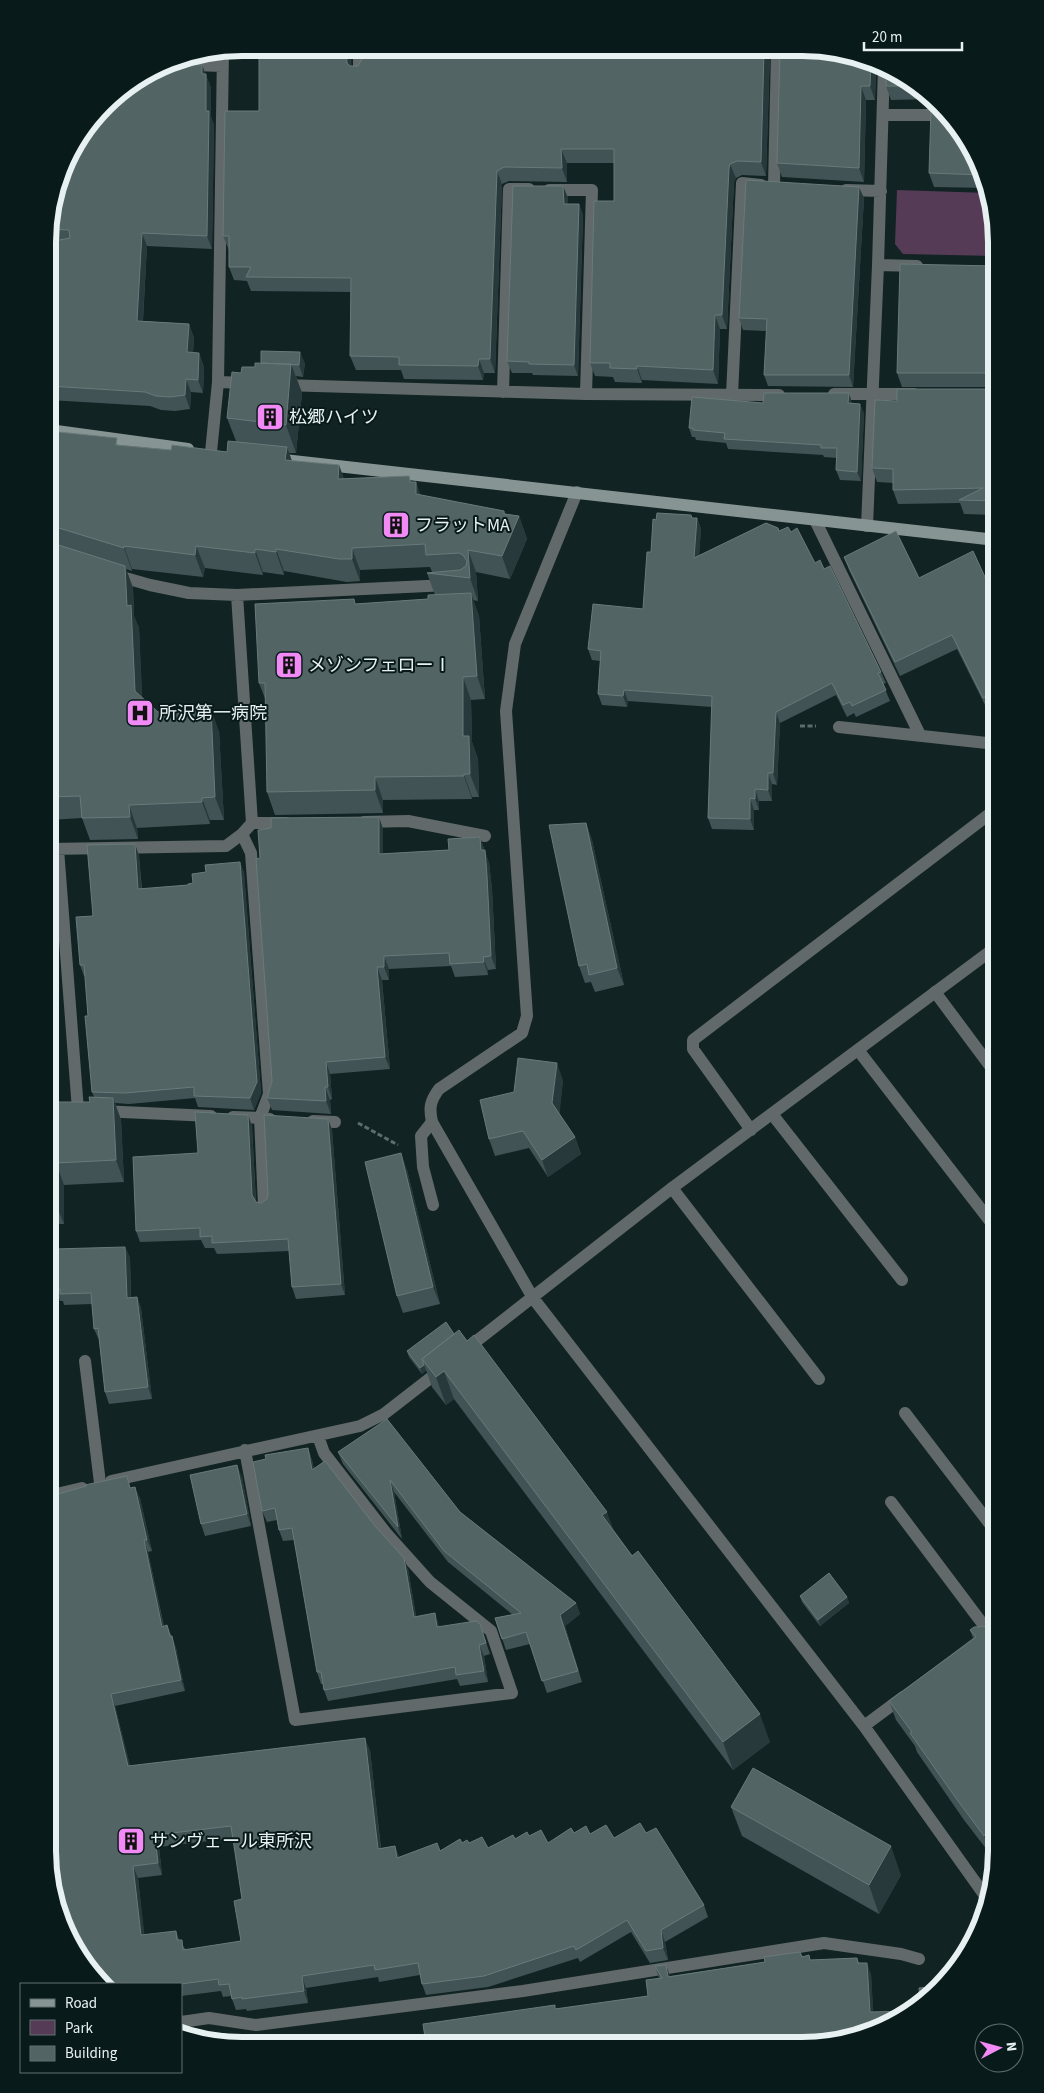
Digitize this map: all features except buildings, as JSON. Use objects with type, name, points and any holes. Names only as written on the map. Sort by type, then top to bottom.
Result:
[{"type":"street","points":[[359,56],[359,73]]},
{"type":"street","points":[[464,56],[464,61],[483,61]]},
{"type":"street","points":[[732,395],[742,183],[779,186],[778,56]]},
{"type":"street","points":[[56,431],[216,452],[223,58]]},
{"type":"street","points":[[187,65],[222,66]]},
{"type":"street","points":[[867,526],[884,75]]},
{"type":"street","points":[[883,115],[937,115]]},
{"type":"street","points":[[503,392],[509,189],[592,190],[586,394]]},
{"type":"street","points":[[832,189],[880,191]]},
{"type":"street","points":[[878,265],[928,267]]},
{"type":"street","points":[[218,382],[586,394],[788,395]]},
{"type":"street","points":[[826,394],[930,394]]},
{"type":"street","points":[[261,457],[988,539]]},
{"type":"street","points":[[577,492],[515,644],[506,711],[527,1016],[522,1033],[439,1090],[432,1099],[429,1109],[432,1122],[533,1298],[864,1726],[983,1892]]},
{"type":"street","points":[[815,520],[920,735]]},
{"type":"street","points":[[103,571],[150,585],[189,592],[237,595],[457,584]]},
{"type":"street","points":[[56,849],[226,846],[242,834],[252,823],[237,595]]},
{"type":"street","points":[[839,727],[988,743]]},
{"type":"street","points":[[751,1130],[693,1049],[693,1040],[988,815]]},
{"type":"street","points":[[350,822],[408,821],[485,836]]},
{"type":"street","points":[[252,823],[301,823]]},
{"type":"street","points":[[242,834],[251,853],[269,1094],[260,1118],[264,1206]]},
{"type":"street","points":[[56,880],[78,1110],[279,1119]]},
{"type":"street","points":[[56,1494],[245,1450],[360,1426],[384,1414],[672,1188],[988,953]]},
{"type":"street","points":[[935,992],[988,1063]]},
{"type":"street","points":[[858,1050],[988,1218]]},
{"type":"street","points":[[772,1114],[902,1280]]},
{"type":"street","points":[[298,1120],[335,1122]]},
{"type":"street","points":[[432,1122],[421,1136],[422,1156],[433,1204]]},
{"type":"street","points":[[672,1188],[819,1379]]},
{"type":"street","points":[[86,1360],[100,1483]]},
{"type":"street","points":[[905,1413],[988,1522]]},
{"type":"street","points":[[245,1450],[295,1720],[512,1693],[491,1631],[430,1582],[386,1533],[324,1453],[318,1436]]},
{"type":"street","points":[[891,1502],[988,1631]]},
{"type":"street","points":[[864,1726],[911,1690]]},
{"type":"street","points":[[182,2022],[209,2018],[256,2025],[522,1991],[824,1943],[901,1954],[919,1959]]},
{"type":"path","points":[[355,1121],[408,1151],[422,1156]]},
{"type":"green space","points":[[897,190],[981,193],[986,218],[988,256],[903,254],[895,244]]},
{"type":"place","name":"松郷ハイツ","points":[[270,417]]},
{"type":"place","name":"フラットMA","points":[[396,525]]},
{"type":"place","name":"メゾンフェローⅠ","points":[[289,665]]},
{"type":"place","name":"所沢第一病院","points":[[140,713]]},
{"type":"place","name":"サンヴェール東所沢","points":[[131,1841]]}]
